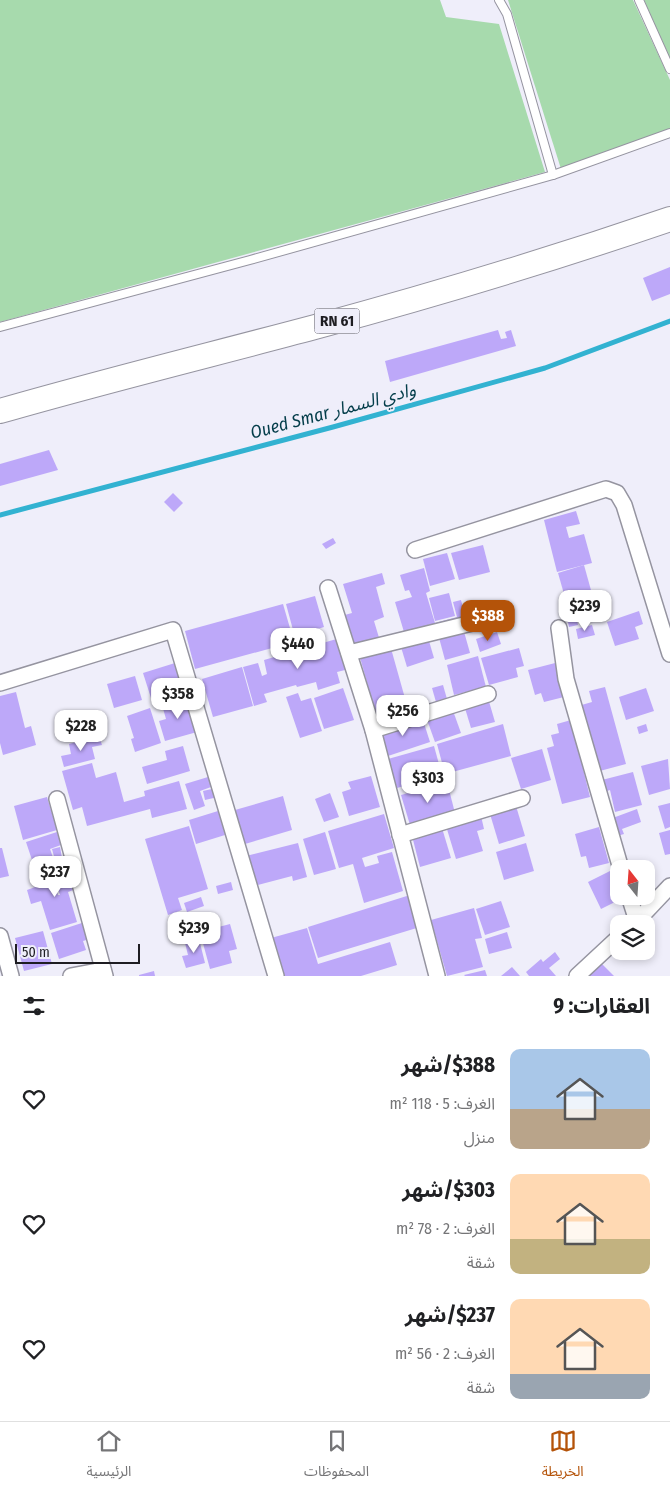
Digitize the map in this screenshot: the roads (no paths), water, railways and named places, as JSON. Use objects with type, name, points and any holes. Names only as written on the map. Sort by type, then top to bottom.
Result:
[{"type":"main road","name":"RN 61","points":[[0,411],[93,384],[316,327],[485,279],[670,219]]},
{"type":"street","points":[[415,550],[606,489],[618,493],[624,505],[670,654]]},
{"type":"street","points":[[328,588],[373,730],[437,976]]},
{"type":"street","points":[[349,653],[472,623]]},
{"type":"street","points":[[559,628],[566,679],[618,860]]},
{"type":"street","points":[[0,683],[173,630],[276,976]]},
{"type":"street","points":[[373,730],[488,694]]},
{"type":"street","points":[[400,834],[522,798]]},
{"type":"street","points":[[56,799],[104,973],[72,976]]},
{"type":"street","points":[[642,915],[670,886]]},
{"type":"street","points":[[0,936],[11,976]]},
{"type":"street","points":[[577,976],[610,946]]},
{"type":"lane","points":[[499,0],[506,14],[553,175]]},
{"type":"lane","points":[[639,0],[670,69]]},
{"type":"lane","points":[[0,327],[250,260],[553,175],[670,133]]},
{"type":"waterway","name":"Oued Smar وادي السمار","points":[[0,515],[333,427],[545,368],[670,321]]}]
